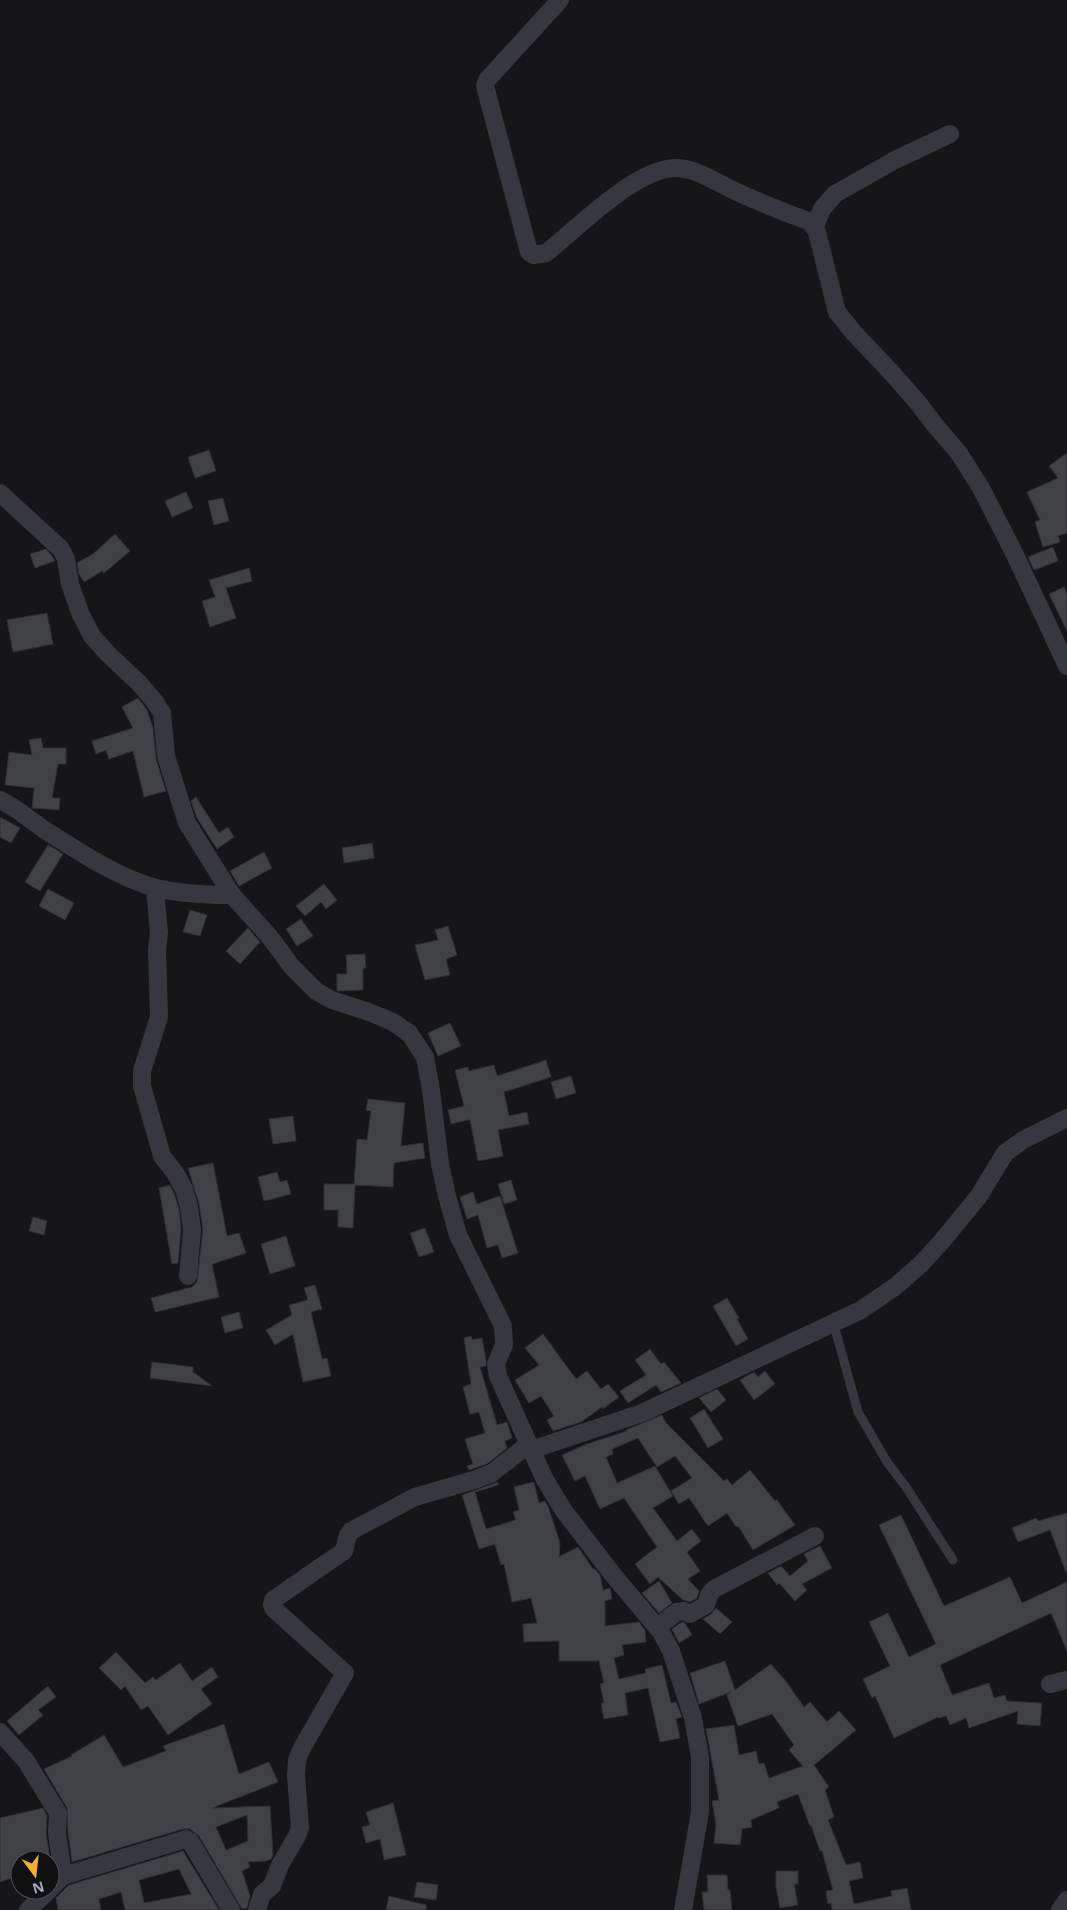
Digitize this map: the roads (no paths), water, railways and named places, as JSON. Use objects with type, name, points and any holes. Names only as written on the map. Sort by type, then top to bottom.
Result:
[{"type":"street","points":[[560,0],[487,80],[485,86],[525,240],[531,254],[546,253],[608,200],[641,179],[668,168],[679,168],[698,173],[737,192],[811,222],[815,226],[837,312],[914,397],[958,452],[981,488],[1067,666]]},
{"type":"street","points":[[815,226],[822,208],[835,194],[895,160],[950,134]]},
{"type":"street","points":[[0,493],[61,549],[66,559],[70,584],[81,615],[92,636],[140,684],[162,713],[166,756],[187,823],[232,896],[269,936],[292,968],[316,991],[332,1000],[393,1022],[409,1033],[426,1057],[446,1196],[458,1235],[503,1326],[504,1345],[496,1364],[497,1372],[545,1480],[572,1523],[667,1640],[693,1718],[700,1757],[700,1812],[683,1910]]},
{"type":"street","points":[[0,800],[15,808],[49,833],[117,872],[155,888],[195,895],[232,896]]},
{"type":"street","points":[[155,888],[160,933],[157,950],[159,1017],[142,1071],[142,1086],[162,1156],[184,1189],[189,1207],[192,1230],[188,1276]]},
{"type":"street","points":[[257,1910],[262,1894],[272,1887],[280,1865],[300,1828],[296,1775],[299,1755],[345,1674],[274,1609],[272,1601],[275,1597],[344,1551],[348,1535],[351,1531],[415,1497],[492,1473],[530,1447],[642,1413],[834,1325],[861,1310],[896,1286],[922,1263],[978,1196],[1006,1153],[1023,1140],[1067,1118]]},
{"type":"street","points":[[657,1627],[678,1612],[684,1611],[690,1614],[700,1609],[706,1605],[709,1595],[714,1589],[815,1536]]},
{"type":"street","points":[[0,1732],[26,1761],[58,1812],[56,1829],[63,1876]]},
{"type":"street","points":[[60,1879],[63,1876],[188,1839],[230,1910]]},
{"type":"street","points":[[28,1910],[38,1900]]},
{"type":"street","points":[[1060,1910],[1067,1900]]},
{"type":"lane","points":[[834,1325],[858,1412],[887,1462],[906,1487],[953,1560]]}]
